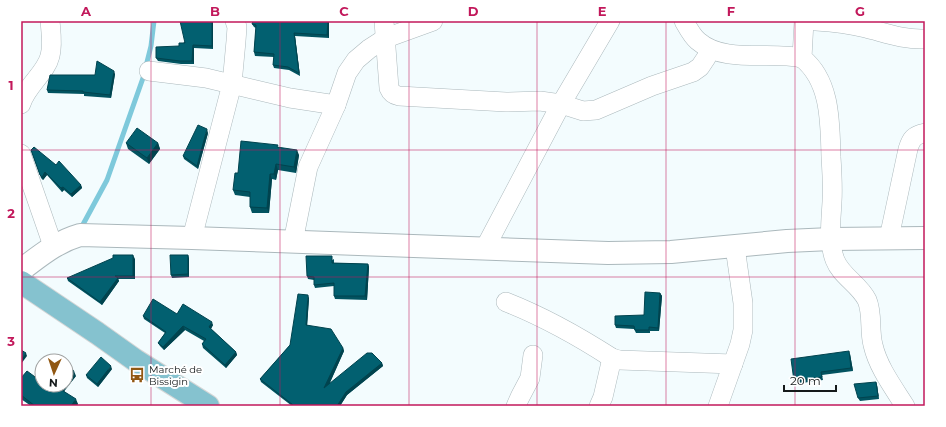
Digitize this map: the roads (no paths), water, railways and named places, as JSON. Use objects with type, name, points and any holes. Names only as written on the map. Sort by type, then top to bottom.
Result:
[{"type":"main road","points":[[21,282],[135,360],[208,406]]},
{"type":"street","points":[[21,104],[22,99],[50,56],[50,21]]},
{"type":"street","points":[[192,238],[232,84],[237,27],[235,21]]},
{"type":"street","points":[[293,242],[308,167],[336,105],[347,73],[356,60],[369,49],[385,30],[433,21]]},
{"type":"street","points":[[485,248],[561,104],[610,21]]},
{"type":"street","points":[[684,21],[697,40],[710,50],[726,53],[764,56],[789,55],[802,58],[811,65],[818,77],[828,108],[832,193],[831,239],[835,260],[846,276],[859,288],[868,302],[872,343],[875,355],[905,406]]},
{"type":"street","points":[[802,58],[804,21]]},
{"type":"street","points":[[816,21],[866,24],[901,38],[925,39]]},
{"type":"street","points":[[385,30],[389,88],[394,95],[506,102],[540,101],[561,104],[583,110],[596,110],[652,86],[693,72],[700,67],[710,50]]},
{"type":"street","points":[[149,71],[206,78],[290,98],[336,105]]},
{"type":"street","points":[[888,238],[911,139],[916,135],[925,133]]},
{"type":"street","points":[[21,154],[53,246]]},
{"type":"street","points":[[21,270],[53,246],[66,239],[80,235],[608,253],[671,252],[787,241],[925,238]]},
{"type":"street","points":[[718,406],[740,344],[743,330],[744,317],[735,247]]},
{"type":"street","points":[[506,302],[564,328],[612,358],[619,360],[733,364]]},
{"type":"street","points":[[516,406],[530,378],[533,355]]},
{"type":"street","points":[[599,406],[603,397],[612,358]]},
{"type":"waterway","points":[[80,230],[107,180],[143,78],[151,46],[154,21]]},
{"type":"place","name":"Marché de Bissigin","points":[[137,375]]}]
